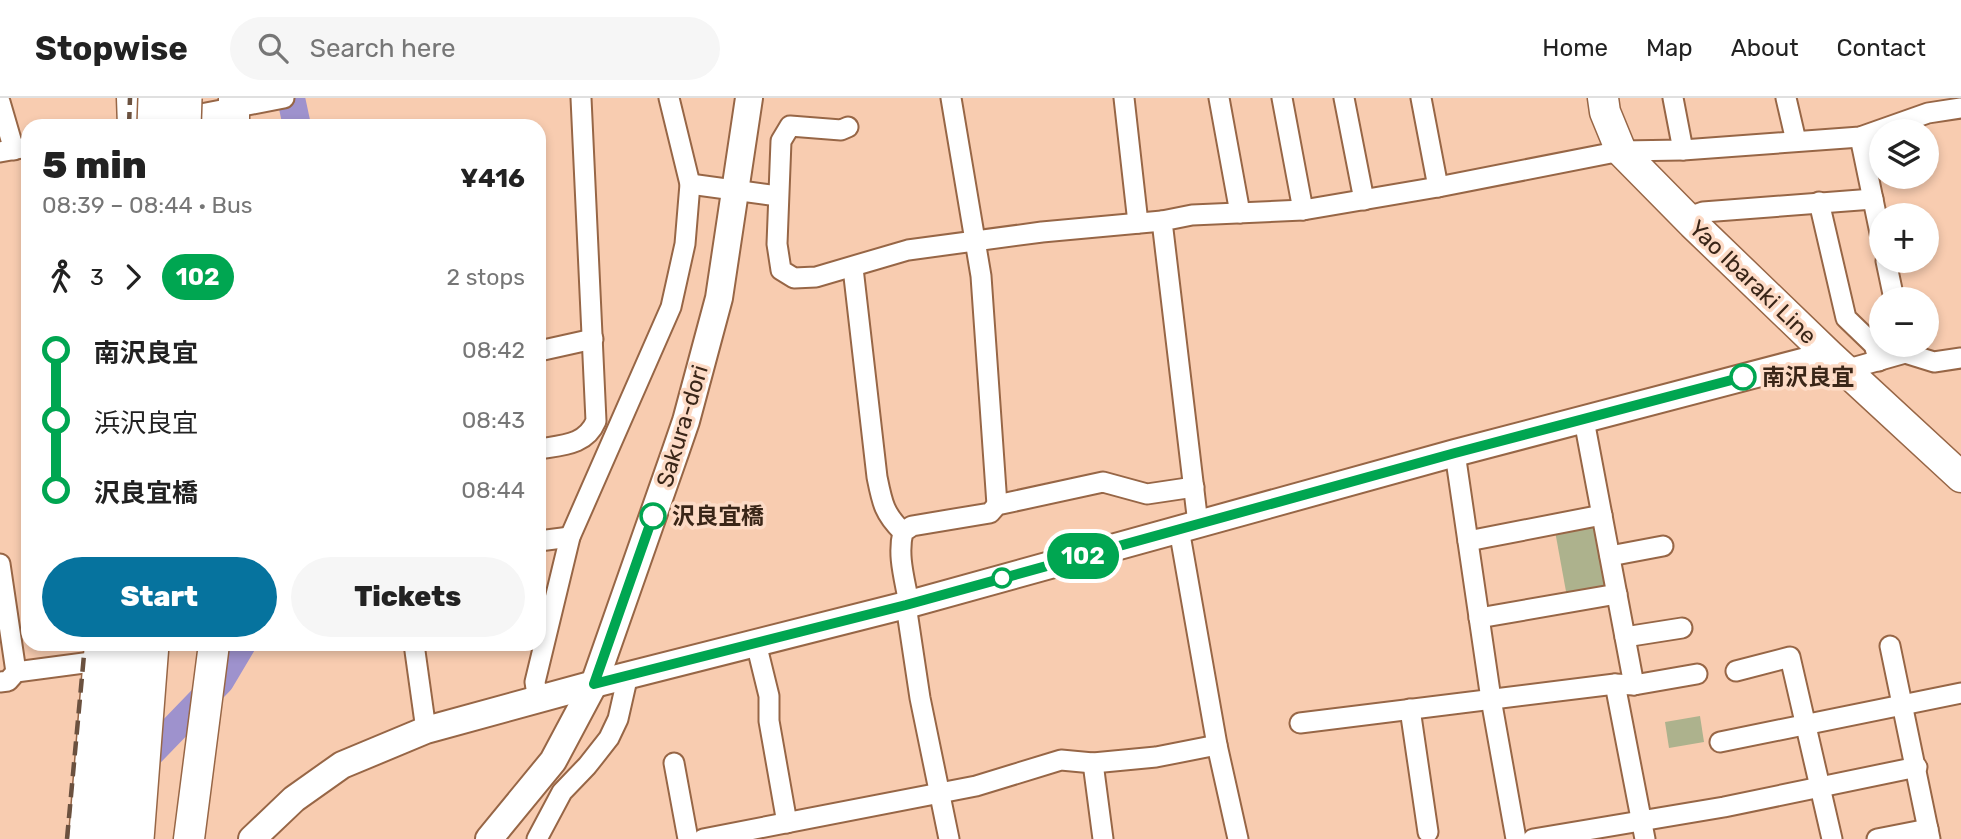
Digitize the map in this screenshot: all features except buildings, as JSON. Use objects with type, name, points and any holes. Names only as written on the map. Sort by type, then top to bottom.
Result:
[{"type":"highway","points":[[156,98],[156,119]]},
{"type":"highway","points":[[183,119],[184,98]]},
{"type":"highway","points":[[108,651],[109,839]]},
{"type":"highway","points":[[136,839],[150,651]]},
{"type":"main road","points":[[132,98],[134,119]]},
{"type":"main road","name":"Yao Ibaraki Line","points":[[1603,98],[1605,112],[1621,151],[1686,218],[1961,477]]},
{"type":"main road","points":[[83,839],[108,651]]},
{"type":"main road","points":[[189,839],[213,651]]},
{"type":"street","points":[[181,119],[235,111],[284,98]]},
{"type":"street","points":[[546,448],[577,443],[591,433],[596,421],[581,98]]},
{"type":"street","points":[[546,621],[570,537],[671,307],[685,243],[690,184],[669,98]]},
{"type":"street","name":"Sakura-dori","points":[[489,839],[553,761],[594,684],[686,421],[719,298],[749,98]]},
{"type":"street","points":[[951,98],[981,276],[997,505]]},
{"type":"street","points":[[1124,98],[1138,223]]},
{"type":"street","points":[[1219,98],[1240,213]]},
{"type":"street","points":[[1282,98],[1303,210]]},
{"type":"street","points":[[1344,98],[1364,200]]},
{"type":"street","points":[[1422,98],[1438,187]]},
{"type":"street","points":[[1673,98],[1684,150]]},
{"type":"street","points":[[1786,98],[1796,141]]},
{"type":"street","points":[[0,102],[14,150]]},
{"type":"street","points":[[848,127],[841,130],[790,126],[781,141],[777,244],[781,270],[794,278],[816,277],[853,268],[908,250],[973,240],[1162,221],[1192,215],[1303,210],[1621,151],[1684,150],[1860,137],[1928,113],[1961,108]]},
{"type":"street","points":[[1860,137],[1874,203]]},
{"type":"street","points":[[690,184],[778,196]]},
{"type":"street","points":[[1686,218],[1703,212],[1873,199]]},
{"type":"street","points":[[1819,202],[1846,317],[1874,345],[1879,361]]},
{"type":"street","points":[[1162,221],[1194,488],[1189,526],[1217,745],[1238,839]]},
{"type":"street","points":[[853,268],[881,501],[889,519],[902,532],[901,560],[920,698],[949,839]]},
{"type":"street","points":[[546,350],[593,340]]},
{"type":"street","points":[[252,839],[294,799],[342,765],[426,730],[628,675],[908,604],[1584,420],[1837,362],[1879,361],[1887,357]]},
{"type":"street","points":[[1922,357],[1934,362],[1961,358]]},
{"type":"street","points":[[1584,420],[1625,637],[1625,685],[1643,829]]},
{"type":"street","points":[[1455,453],[1491,699],[1516,839]]},
{"type":"street","points":[[902,532],[912,526],[990,513],[997,505],[1103,482],[1147,494],[1194,488]]},
{"type":"street","points":[[1468,541],[1602,515]]},
{"type":"street","points":[[546,540],[570,537]]},
{"type":"street","points":[[1609,556],[1664,546]]},
{"type":"street","points":[[0,564],[8,677],[104,651]]},
{"type":"street","points":[[1479,618],[1617,594]]},
{"type":"street","points":[[1625,637],[1682,628]]},
{"type":"street","points":[[756,643],[769,696],[769,721],[787,823]]},
{"type":"street","points":[[1877,839],[1929,834],[1890,646]]},
{"type":"street","points":[[416,651],[426,730]]},
{"type":"street","points":[[538,701],[535,682],[540,651]]},
{"type":"street","points":[[1736,671],[1790,657],[1832,839]]},
{"type":"street","points":[[1300,723],[1697,674]]},
{"type":"street","points":[[537,839],[562,792],[609,738],[618,719],[628,675]]},
{"type":"street","points":[[1720,742],[1961,694]]},
{"type":"street","points":[[1410,709],[1428,832]]},
{"type":"street","points":[[703,839],[757,834],[787,823],[976,786],[1061,760],[1093,762],[1156,757],[1217,745]]},
{"type":"street","points":[[1093,762],[1103,839]]},
{"type":"street","points":[[674,763],[688,839]]},
{"type":"street","points":[[1533,839],[1643,829],[1724,807],[1917,767]]},
{"type":"green space","points":[[1594,524],[1599,528],[1608,589],[1567,597],[1555,531]]},
{"type":"green space","points":[[1700,716],[1704,742],[1669,748],[1665,722]]},
{"type":"waterway","points":[[291,98],[296,119]]},
{"type":"waterway","points":[[135,769],[220,681],[238,651]]},
{"type":"railway","points":[[129,119],[130,98]]},
{"type":"railway","points":[[67,839],[84,651]]},
{"type":"bus line","name":"102","points":[[653,516],[594,684],[906,605],[1455,453],[1743,377]]},
{"type":"place","name":"南沢良宜","points":[[1743,377]]},
{"type":"place","name":"沢良宜橋","points":[[653,516]]}]
